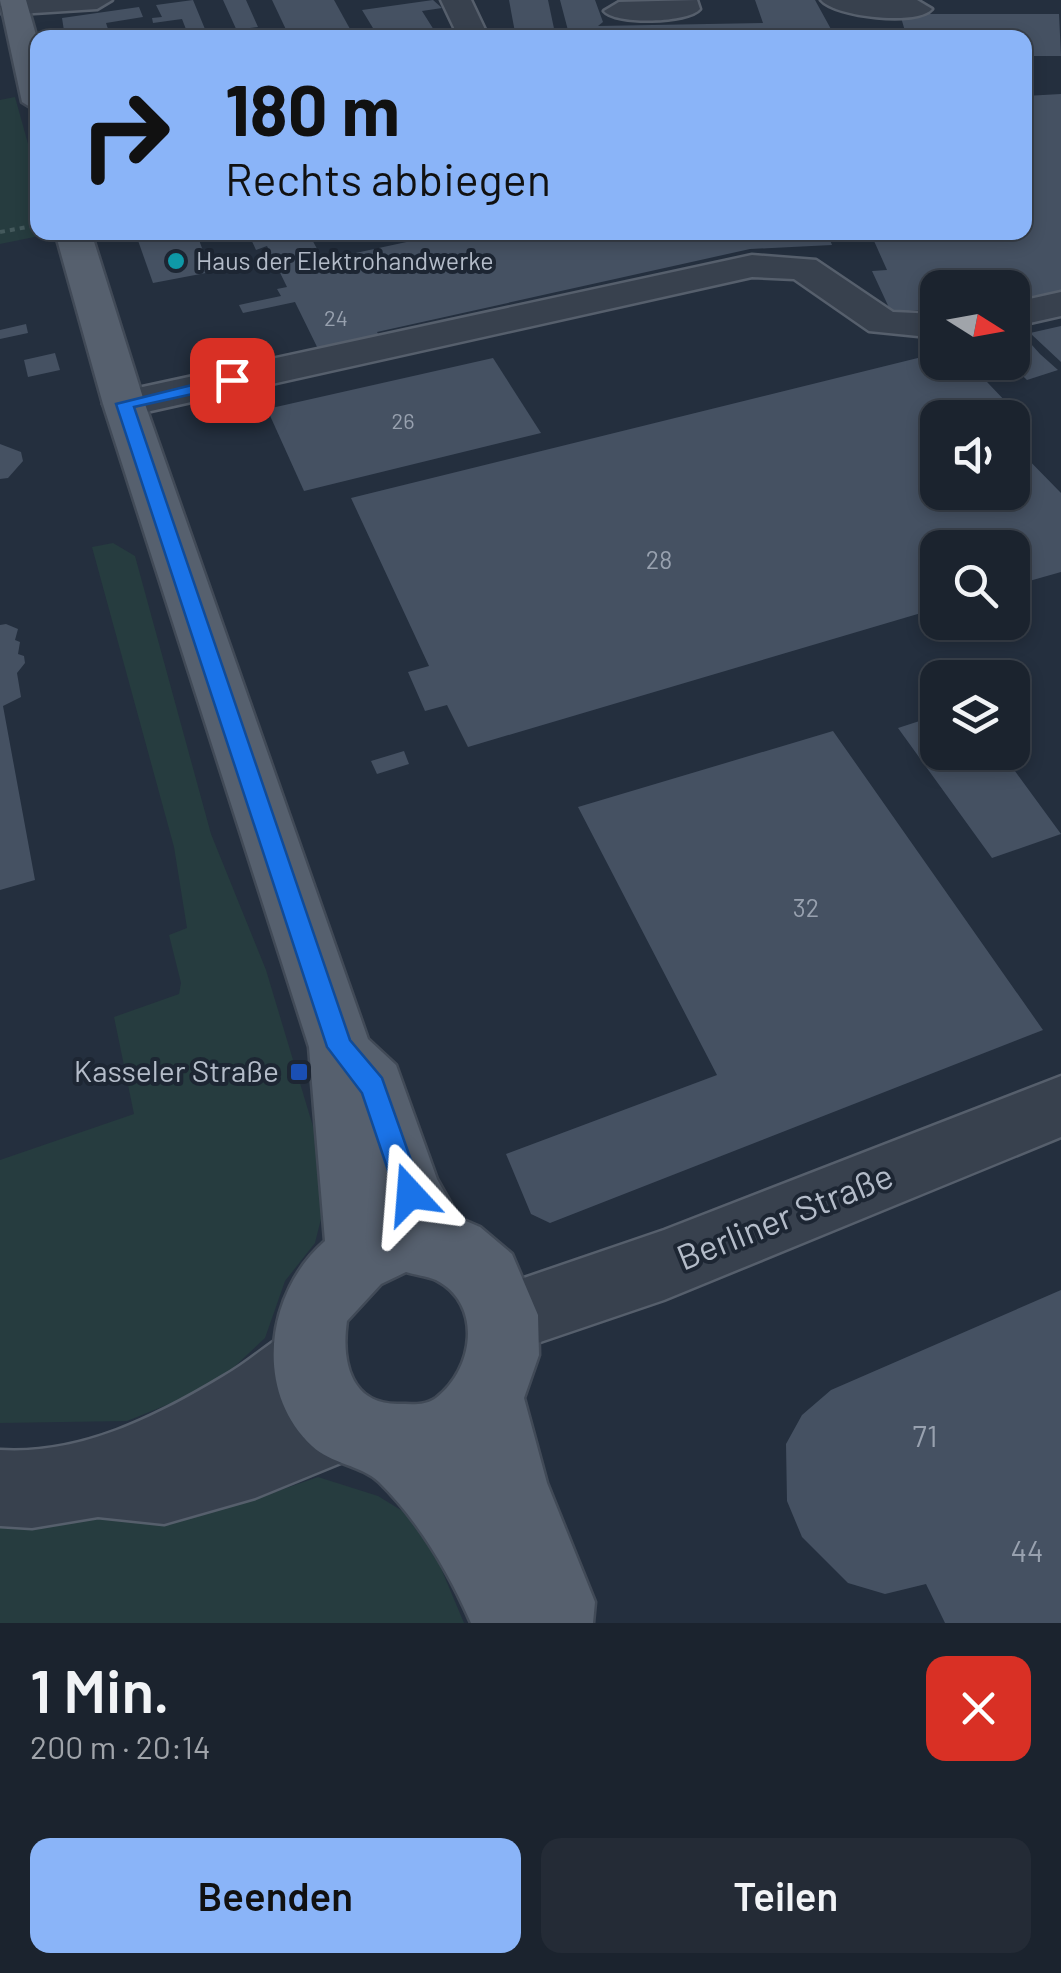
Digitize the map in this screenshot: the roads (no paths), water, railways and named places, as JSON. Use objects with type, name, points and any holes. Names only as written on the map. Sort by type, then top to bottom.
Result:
[{"type":"main road","points":[[12,5],[30,72]]},
{"type":"main road","points":[[75,240],[124,404],[340,1047],[342,1102],[358,1187],[360,1253]]},
{"type":"main road","points":[[340,1047],[372,1086],[410,1194],[434,1240]]},
{"type":"main road","points":[[370,1435],[434,1440],[462,1424],[487,1398],[502,1366],[505,1318],[494,1288],[476,1264],[434,1240],[406,1238],[360,1253],[338,1272],[318,1299],[309,1328],[308,1358],[314,1386],[370,1435],[445,1497],[488,1565],[512,1623]]},
{"type":"main road","points":[[487,1398],[509,1483],[555,1602],[554,1623]]},
{"type":"street","points":[[12,5],[97,0]]},
{"type":"street","points":[[456,0],[470,30]]},
{"type":"street","points":[[619,11],[685,9],[682,0]]},
{"type":"street","points":[[836,0],[857,6],[917,9]]},
{"type":"street","points":[[124,404],[752,266],[803,268],[883,323],[920,325]]},
{"type":"street","points":[[1030,311],[1061,304]]},
{"type":"street","name":"Berliner Straße","points":[[505,1318],[664,1265],[1061,1106]]},
{"type":"street","points":[[98,1479],[251,1402],[308,1358]]},
{"type":"street","points":[[0,1488],[32,1490],[98,1479],[164,1486],[255,1460],[370,1435]]},
{"type":"place","name":"Haus der Elektrohandwerke","points":[[176,261]]},
{"type":"place","name":"Kasseler Straße","points":[[299,1072]]}]
